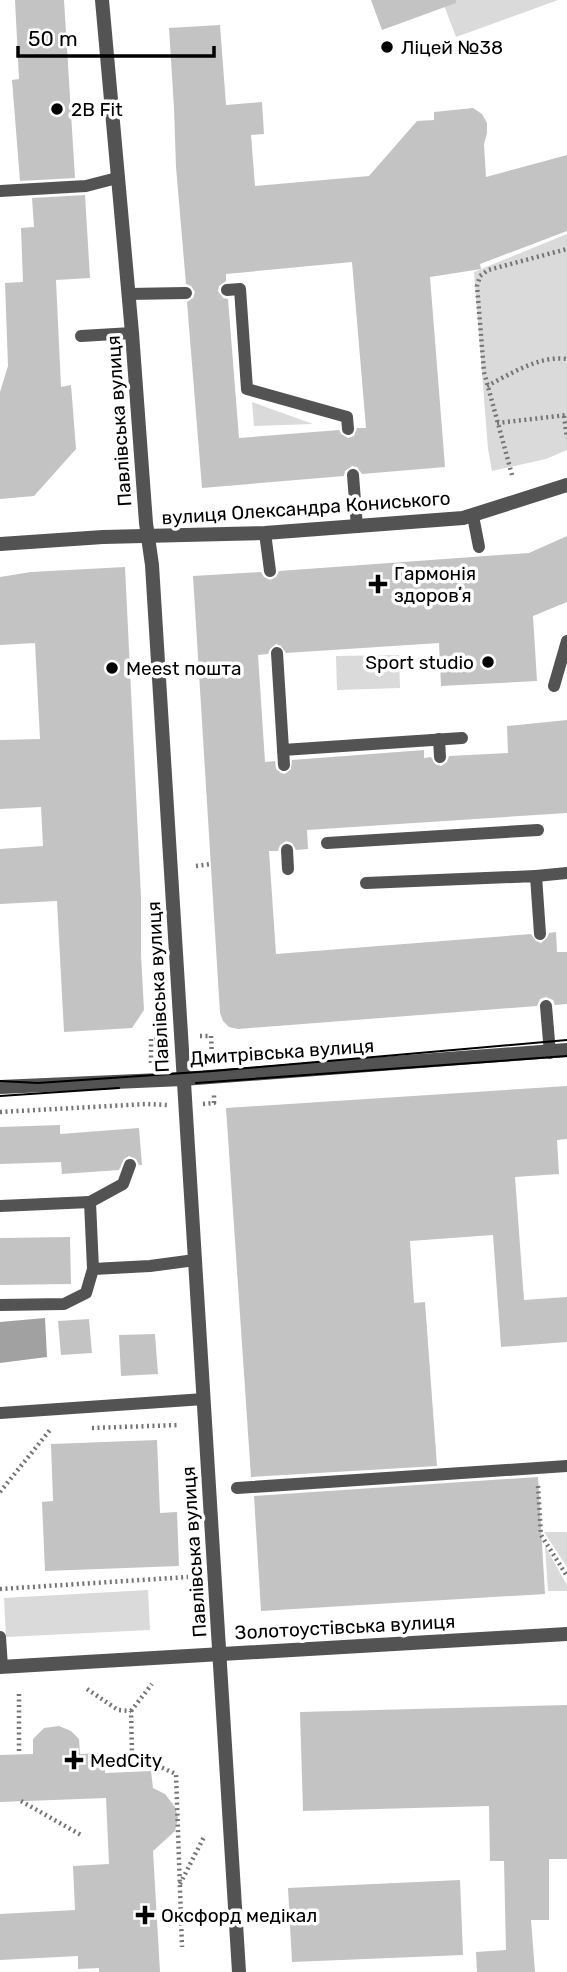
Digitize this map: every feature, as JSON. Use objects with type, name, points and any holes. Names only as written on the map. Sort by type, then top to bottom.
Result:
[{"type":"street","name":"Павлівська вулиця","points":[[102,0],[149,537],[239,1972]]},
{"type":"street","name":"вулиця Олександра Кониського","points":[[0,544],[103,537],[265,533],[473,516],[567,485]]},
{"type":"street","name":"Дмитрівська вулиця","points":[[0,1087],[183,1079],[567,1050]]},
{"type":"street","name":"Золотоустівська вулиця","points":[[1,1667],[567,1634]]},
{"type":"lane","points":[[0,191],[86,186],[117,178]]},
{"type":"lane","points":[[227,290],[240,289],[247,389],[347,417],[348,429]]},
{"type":"lane","points":[[128,294],[186,293]]},
{"type":"lane","points":[[81,336],[132,333]]},
{"type":"lane","points":[[353,475],[357,527]]},
{"type":"lane","points":[[473,516],[479,547]]},
{"type":"lane","points":[[265,533],[270,571]]},
{"type":"lane","points":[[554,686],[567,641]]},
{"type":"lane","points":[[277,653],[284,765]]},
{"type":"lane","points":[[283,750],[462,738]]},
{"type":"lane","points":[[439,739],[440,757]]},
{"type":"lane","points":[[444,820],[444,835]]},
{"type":"lane","points":[[327,843],[538,830]]},
{"type":"lane","points":[[287,850],[288,869]]},
{"type":"lane","points":[[366,883],[567,873]]},
{"type":"lane","points":[[537,876],[540,934]]},
{"type":"lane","points":[[546,1006],[550,1053]]},
{"type":"lane","points":[[0,1206],[90,1202],[123,1184],[130,1165]]},
{"type":"lane","points":[[0,1305],[64,1304],[86,1293],[93,1269],[90,1202]]},
{"type":"lane","points":[[93,1269],[195,1260]]},
{"type":"lane","points":[[0,1413],[204,1399]]},
{"type":"lane","points":[[237,1488],[567,1466]]},
{"type":"lane","points":[[0,1637],[1,1667]]},
{"type":"path","points":[[512,475],[484,372],[477,286],[480,276],[488,270],[567,249]]},
{"type":"path","points":[[487,386],[522,368],[558,358],[567,359]]},
{"type":"path","points":[[497,424],[565,415],[567,439]]},
{"type":"path","points":[[187,670],[198,669]]},
{"type":"path","points":[[197,866],[210,864]]},
{"type":"path","points":[[0,1112],[147,1104],[154,1106]]},
{"type":"path","points":[[88,1429],[179,1425]]},
{"type":"path","points":[[0,1492],[50,1430],[62,1430]]},
{"type":"path","points":[[537,1468],[541,1535],[567,1576]]},
{"type":"path","points":[[0,1589],[188,1577]]},
{"type":"path","points":[[152,1684],[131,1711],[132,1754],[176,1774],[182,1947]]},
{"type":"path","points":[[86,1689],[118,1710],[131,1711]]},
{"type":"path","points":[[19,1694],[19,1754]]},
{"type":"path","points":[[21,1801],[81,1835]]},
{"type":"path","points":[[180,1885],[205,1835]]},
{"type":"shaded area","points":[[442,0],[558,0],[456,37]]},
{"type":"shaded area","points":[[567,234],[567,450],[546,459],[492,471],[474,272]]},
{"type":"shaded area","points":[[252,402],[313,424],[254,426]]},
{"type":"shaded area","points":[[399,655],[400,688],[337,690],[336,656]]},
{"type":"shaded area","points":[[45,1318],[47,1357],[0,1363],[0,1322]]},
{"type":"shaded area","points":[[544,1532],[567,1532],[567,1567]]},
{"type":"shaded area","points":[[545,1546],[567,1585],[567,1591],[548,1591]]},
{"type":"shaded area","points":[[148,1590],[150,1630],[6,1637],[4,1598]]},
{"type":"building","points":[[15,0],[64,0],[75,178],[20,181],[12,80],[19,79]]},
{"type":"building","points":[[371,0],[456,0],[456,3],[382,30]]},
{"type":"building","points":[[220,25],[226,105],[262,102],[264,134],[251,135],[255,186],[369,176],[417,121],[434,120],[434,112],[473,108],[482,114],[487,123],[484,144],[486,177],[567,155],[567,231],[480,264],[481,269],[430,277],[445,467],[362,474],[357,467],[352,466],[345,471],[344,476],[202,488],[187,302],[193,298],[195,292],[186,284],[176,167],[169,28]],"holes":[[[352,262],[366,428],[357,428],[354,436],[348,438],[339,430],[239,438],[228,299],[223,298],[218,291],[219,286],[226,281],[226,274]]]},
{"type":"building","points":[[85,195],[90,278],[56,280],[61,387],[71,385],[76,449],[34,496],[0,499],[0,392],[8,366],[5,283],[23,282],[21,228],[34,227],[32,198]]},
{"type":"building","points":[[567,536],[567,602],[533,616],[537,681],[441,686],[439,643],[286,653],[276,644],[268,654],[258,655],[265,762],[275,761],[276,769],[285,774],[291,769],[292,760],[424,750],[424,758],[431,757],[435,764],[441,766],[447,762],[449,756],[508,753],[507,726],[567,720],[567,813],[307,830],[308,849],[296,850],[292,843],[286,841],[280,845],[278,851],[269,851],[276,954],[531,934],[541,943],[549,933],[556,932],[557,952],[567,952],[567,1004],[555,1005],[553,1000],[546,997],[540,999],[537,1006],[238,1029],[229,1027],[220,1013],[193,576],[261,572],[270,580],[276,577],[279,571],[529,553]]},
{"type":"building","points":[[125,567],[144,1010],[132,1028],[64,1032],[57,901],[0,904],[0,849],[43,846],[41,807],[0,809],[0,740],[40,739],[35,643],[0,645],[0,577],[31,572]]},
{"type":"building","points":[[567,1086],[567,1139],[557,1140],[559,1174],[515,1177],[524,1300],[567,1297],[567,1342],[501,1347],[493,1235],[410,1241],[414,1303],[425,1302],[437,1466],[251,1477],[226,1108]]},
{"type":"building","points":[[60,1125],[60,1134],[139,1128],[142,1165],[129,1156],[124,1159],[119,1170],[62,1174],[61,1162],[0,1164],[0,1127]]},
{"type":"building","points":[[70,1237],[71,1284],[0,1285],[0,1238]]},
{"type":"building","points":[[89,1319],[92,1353],[61,1355],[58,1321]]},
{"type":"building","points":[[155,1334],[158,1374],[121,1376],[119,1335]]},
{"type":"building","points":[[157,1440],[160,1513],[177,1512],[179,1566],[45,1571],[42,1502],[53,1501],[51,1444]]},
{"type":"building","points":[[538,1477],[545,1594],[261,1611],[254,1496]]},
{"type":"building","points":[[567,1705],[567,1859],[549,1859],[549,1920],[531,1920],[535,1972],[477,1972],[476,1952],[506,1950],[504,1861],[490,1861],[489,1806],[303,1811],[300,1712]]},
{"type":"building","points":[[59,1726],[71,1731],[79,1739],[80,1754],[104,1753],[105,1773],[151,1771],[153,1788],[165,1794],[175,1807],[178,1818],[175,1831],[153,1851],[160,1972],[99,1972],[99,1968],[78,1969],[78,1956],[0,1960],[0,1914],[75,1910],[73,1866],[109,1864],[106,1798],[0,1802],[0,1755],[33,1754],[33,1739],[44,1728]]},
{"type":"building","points":[[460,1880],[463,1955],[292,1962],[288,1888]]},
{"type":"tram line","points":[[0,1081],[38,1083],[213,1071],[567,1040]]},
{"type":"tram line","points":[[196,1083],[567,1056]]},
{"type":"tram line","points":[[0,1096],[119,1088]]},
{"type":"place","name":"Ліцей №38","points":[[387,47]]},
{"type":"place","name":"2B Fit","points":[[57,109]]},
{"type":"place","name":"Гармонія здоровʼя","points":[[378,584]]},
{"type":"place","name":"Sport studio","points":[[488,662]]},
{"type":"place","name":"Meest пошта","points":[[112,668]]},
{"type":"place","name":"MedCity","points":[[74,1760]]},
{"type":"place","name":"Оксфорд медікал","points":[[145,1915]]}]
